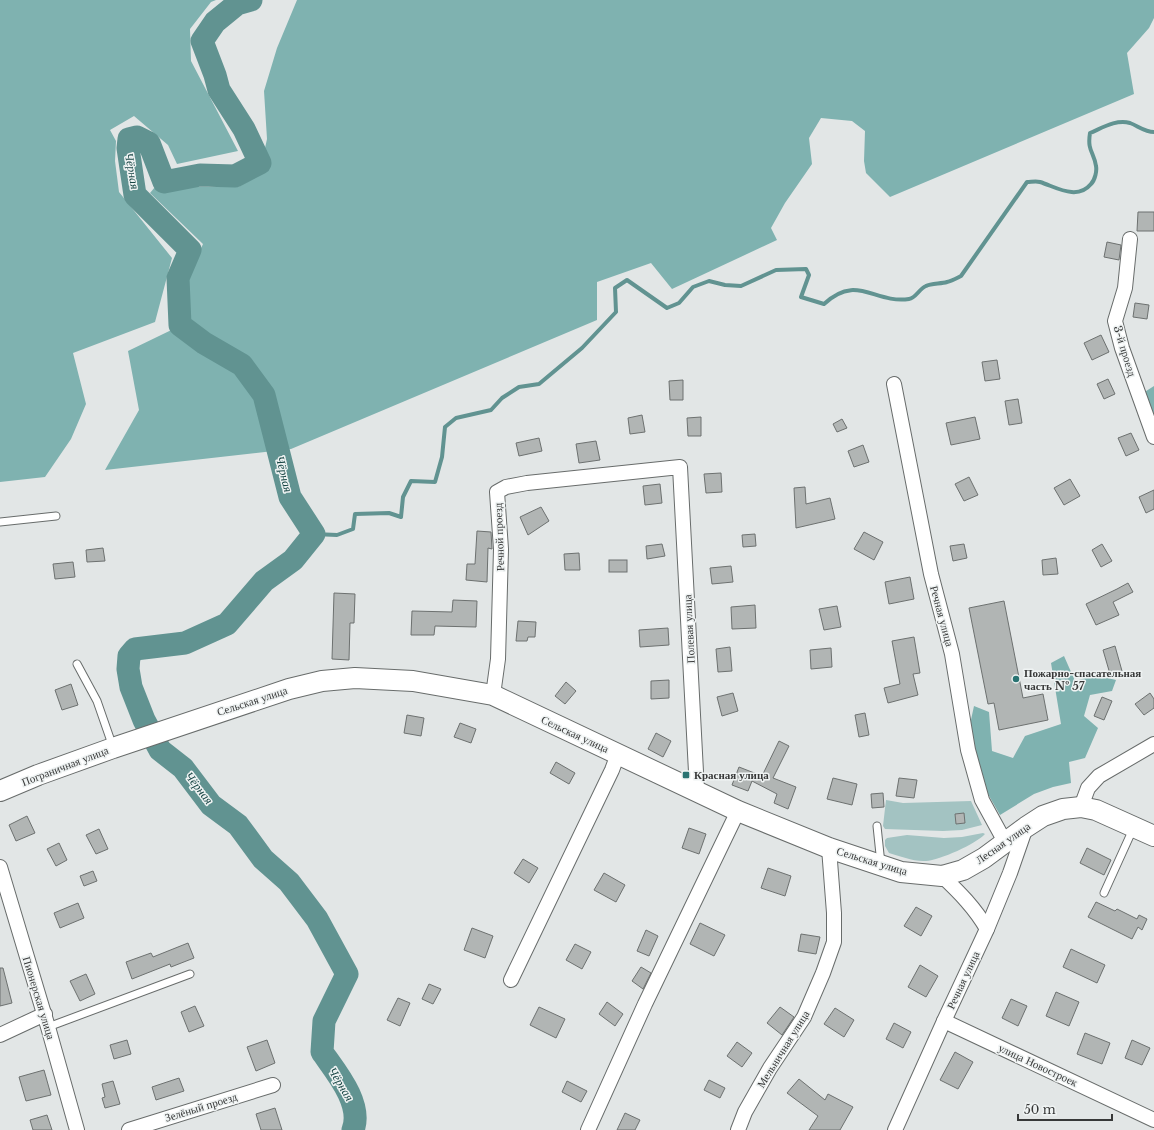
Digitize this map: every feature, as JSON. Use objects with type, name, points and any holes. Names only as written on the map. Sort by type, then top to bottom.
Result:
[{"type":"main road","name":"Сельская улица","points":[[121,745],[289,689],[322,681],[356,678],[413,682],[493,695],[738,811],[829,848],[901,872],[942,876]]},
{"type":"main road","name":"Пограничная улица","points":[[0,791],[38,775],[121,745]]},
{"type":"main road","name":"Лесная улица","points":[[942,876],[962,870],[974,864],[1043,816],[1072,808]]},
{"type":"main road","points":[[1072,808],[1096,810],[1154,836]]},
{"type":"street","name":"3-й проезд","points":[[1130,239],[1125,288],[1115,322],[1122,348],[1154,438]]},
{"type":"street","name":"Речная улица","points":[[894,384],[931,574],[952,654],[968,750],[982,800],[1005,842]]},
{"type":"street","name":"Речной проезд","points":[[493,695],[498,659],[501,549],[497,492],[506,487],[527,483],[680,467]]},
{"type":"street","name":"Полевая улица","points":[[680,467],[698,791]]},
{"type":"street","points":[[1072,808],[1099,776],[1154,744]]},
{"type":"street","points":[[511,980],[612,770],[618,754]]},
{"type":"street","points":[[588,1130],[645,1004],[738,811]]},
{"type":"street","name":"Речная улица","points":[[895,1130],[987,929],[1010,873],[1026,827]]},
{"type":"street","name":"Мельничная улица","points":[[738,1130],[745,1112],[770,1068],[804,1017],[823,973],[834,942],[834,913],[829,848]]},
{"type":"street","name":"Пионерская улица","points":[[0,867],[77,1130]]},
{"type":"street","points":[[942,876],[969,902],[981,917],[987,929]]},
{"type":"street","points":[[0,1035],[46,1020]]},
{"type":"street","name":"улица Новостроек","points":[[944,1021],[1154,1120]]},
{"type":"street","name":"Зелёный проезд","points":[[129,1130],[273,1085]]},
{"type":"lane","points":[[0,522],[56,516]]},
{"type":"lane","points":[[77,664],[121,745]]},
{"type":"lane","points":[[877,826],[881,866]]},
{"type":"lane","points":[[1104,893],[1134,827]]},
{"type":"lane","points":[[46,1020],[190,974]]},
{"type":"shaded area","points":[[0,0],[216,0],[211,2],[190,29],[191,61],[238,151],[177,164],[168,145],[134,116],[110,130],[116,141],[115,161],[119,192],[172,258],[155,322],[73,353],[86,404],[71,439],[45,477],[0,482]]},
{"type":"shaded area","points":[[297,0],[1154,0],[1154,18],[1149,28],[1127,53],[1134,94],[890,197],[866,173],[864,161],[865,131],[852,121],[821,118],[809,138],[812,164],[785,203],[771,228],[777,240],[672,289],[651,263],[597,282],[597,320],[291,449],[105,470],[139,410],[128,351],[190,321],[187,279],[203,244],[150,193],[155,187],[238,187],[259,175],[267,139],[264,91],[277,48]]},
{"type":"shaded area","points":[[1154,386],[1154,437],[1140,395]]},
{"type":"shaded area","points":[[1064,656],[1075,681],[1095,675],[1116,680],[1112,691],[1090,695],[1084,716],[1098,728],[1085,758],[1069,762],[1071,783],[1053,787],[1034,794],[1000,815],[988,794],[969,729],[974,706],[989,712],[992,751],[1013,758],[1025,736],[1061,724],[1051,663]]},
{"type":"shaded area","points":[[886,800],[903,803],[971,801],[982,825],[962,830],[943,831],[885,829],[883,826]]},
{"type":"shaded area","points":[[983,833],[985,834],[966,847],[940,858],[926,861],[912,860],[889,853],[885,846],[885,840],[887,838],[907,835],[944,838],[962,837]]},
{"type":"building","points":[[1138,212],[1154,212],[1154,231],[1137,231]]},
{"type":"building","points":[[1107,242],[1121,245],[1119,260],[1104,257]]},
{"type":"building","points":[[1135,303],[1149,305],[1147,319],[1133,317]]},
{"type":"building","points":[[1101,335],[1109,352],[1092,360],[1084,343]]},
{"type":"building","points":[[997,360],[1000,379],[985,381],[982,362]]},
{"type":"building","points":[[1108,379],[1115,394],[1104,399],[1097,384]]},
{"type":"building","points":[[683,380],[683,400],[670,400],[669,381]]},
{"type":"building","points":[[1018,399],[1022,423],[1009,425],[1005,401]]},
{"type":"building","points":[[642,415],[645,432],[630,434],[628,418]]},
{"type":"building","points":[[701,417],[701,436],[688,436],[687,418]]},
{"type":"building","points":[[975,417],[980,439],[951,445],[946,423]]},
{"type":"building","points":[[842,419],[847,428],[837,432],[833,424]]},
{"type":"building","points":[[1131,433],[1139,450],[1126,456],[1118,438]]},
{"type":"building","points":[[539,438],[542,451],[519,456],[516,443]]},
{"type":"building","points":[[596,441],[600,460],[579,463],[576,444]]},
{"type":"building","points":[[863,445],[869,462],[854,467],[848,451]]},
{"type":"building","points":[[721,473],[722,492],[706,493],[704,474]]},
{"type":"building","points":[[969,477],[978,495],[964,501],[955,484]]},
{"type":"building","points":[[1070,479],[1080,496],[1064,505],[1054,488]]},
{"type":"building","points":[[660,484],[662,503],[645,505],[643,486]]},
{"type":"building","points":[[805,487],[806,504],[830,498],[835,519],[796,528],[794,488]]},
{"type":"building","points":[[1154,490],[1154,509],[1146,513],[1139,497]]},
{"type":"building","points":[[541,507],[549,521],[528,535],[520,517]]},
{"type":"building","points":[[477,531],[491,532],[492,549],[488,548],[487,582],[466,580],[467,564],[475,564]]},
{"type":"building","points":[[864,532],[883,542],[874,560],[854,549]]},
{"type":"building","points":[[755,534],[756,546],[743,547],[742,535]]},
{"type":"building","points":[[662,544],[665,556],[647,559],[646,546]]},
{"type":"building","points":[[964,544],[967,558],[953,561],[950,546]]},
{"type":"building","points":[[1102,544],[1112,561],[1101,567],[1092,550]]},
{"type":"building","points":[[103,548],[105,561],[87,562],[86,550]]},
{"type":"building","points":[[579,553],[580,570],[565,570],[564,554]]},
{"type":"building","points":[[1056,558],[1058,574],[1043,575],[1042,560]]},
{"type":"building","points":[[609,560],[627,560],[627,572],[609,572]]},
{"type":"building","points":[[73,562],[75,577],[55,579],[53,564]]},
{"type":"building","points":[[731,566],[733,582],[712,584],[710,568]]},
{"type":"building","points":[[910,577],[914,599],[889,604],[885,582]]},
{"type":"building","points":[[1128,583],[1133,592],[1113,602],[1119,615],[1096,625],[1086,604]]},
{"type":"building","points":[[334,593],[355,594],[354,623],[350,623],[349,660],[332,659]]},
{"type":"building","points":[[453,600],[477,601],[476,627],[435,626],[434,635],[411,635],[412,611],[452,612]]},
{"type":"building","points":[[1004,601],[1023,698],[1043,694],[1048,720],[999,730],[994,703],[988,704],[969,608]]},
{"type":"building","points":[[755,605],[756,628],[732,629],[731,607]]},
{"type":"building","points":[[837,606],[841,627],[824,630],[819,609]]},
{"type":"building","points":[[518,621],[536,622],[535,637],[528,637],[527,641],[516,641]]},
{"type":"building","points":[[668,628],[669,645],[640,647],[639,630]]},
{"type":"building","points":[[914,637],[920,673],[913,674],[918,695],[888,703],[884,688],[900,684],[892,641]]},
{"type":"building","points":[[1115,646],[1122,671],[1110,674],[1103,650]]},
{"type":"building","points":[[730,647],[732,671],[718,672],[716,649]]},
{"type":"building","points":[[831,648],[832,667],[811,669],[810,650]]},
{"type":"building","points":[[669,680],[669,698],[651,699],[651,681]]},
{"type":"building","points":[[566,682],[576,691],[565,704],[555,696]]},
{"type":"building","points":[[71,684],[78,705],[62,710],[55,690]]},
{"type":"building","points":[[733,693],[738,711],[722,716],[717,697]]},
{"type":"building","points":[[1150,693],[1154,699],[1154,708],[1144,715],[1135,704]]},
{"type":"building","points":[[1102,697],[1112,701],[1104,720],[1094,716]]},
{"type":"building","points":[[865,713],[869,735],[859,737],[855,715]]},
{"type":"building","points":[[407,715],[424,718],[421,736],[404,733]]},
{"type":"building","points":[[460,723],[476,729],[471,743],[454,737]]},
{"type":"building","points":[[656,733],[671,741],[663,757],[648,749]]},
{"type":"building","points":[[779,741],[789,746],[773,778],[796,787],[788,809],[774,803],[777,794],[752,781],[748,791],[732,785],[739,767],[762,776]]},
{"type":"building","points":[[556,762],[575,773],[569,784],[550,773]]},
{"type":"building","points":[[833,778],[857,784],[852,805],[827,799]]},
{"type":"building","points":[[899,778],[917,780],[914,798],[896,796]]},
{"type":"building","points":[[883,793],[884,807],[872,808],[871,794]]},
{"type":"building","points":[[964,813],[965,823],[956,824],[955,814]]},
{"type":"building","points":[[27,816],[35,833],[16,841],[9,825]]},
{"type":"building","points":[[689,828],[706,834],[699,854],[682,848]]},
{"type":"building","points":[[99,829],[108,849],[96,854],[86,835]]},
{"type":"building","points":[[59,843],[67,860],[56,866],[47,849]]},
{"type":"building","points":[[1087,848],[1111,860],[1104,875],[1080,863]]},
{"type":"building","points":[[523,859],[538,868],[529,883],[514,873]]},
{"type":"building","points":[[768,868],[791,876],[785,896],[761,888]]},
{"type":"building","points":[[93,871],[97,881],[84,886],[80,876]]},
{"type":"building","points":[[604,873],[625,885],[616,902],[594,890]]},
{"type":"building","points":[[1096,902],[1115,911],[1117,909],[1137,919],[1139,915],[1147,919],[1142,930],[1138,927],[1132,939],[1088,917]]},
{"type":"building","points":[[78,903],[84,918],[60,928],[54,913]]},
{"type":"building","points":[[916,907],[932,916],[921,936],[904,926]]},
{"type":"building","points":[[700,923],[725,935],[714,956],[690,944]]},
{"type":"building","points":[[472,928],[493,936],[485,958],[464,950]]},
{"type":"building","points":[[646,930],[658,936],[649,956],[637,951]]},
{"type":"building","points":[[801,934],[820,937],[816,954],[798,951]]},
{"type":"building","points":[[188,943],[194,958],[171,967],[170,964],[132,979],[126,962],[151,953],[153,957]]},
{"type":"building","points":[[575,944],[591,952],[582,969],[566,960]]},
{"type":"building","points":[[1071,949],[1105,965],[1097,983],[1063,967]]},
{"type":"building","points":[[920,965],[938,976],[926,997],[908,987]]},
{"type":"building","points":[[641,967],[651,973],[643,989],[632,981]]},
{"type":"building","points":[[0,968],[3,968],[12,1003],[0,1006]]},
{"type":"building","points":[[86,974],[95,994],[80,1001],[70,981]]},
{"type":"building","points":[[429,984],[441,989],[433,1004],[422,999]]},
{"type":"building","points":[[1056,992],[1079,1002],[1069,1026],[1046,1016]]},
{"type":"building","points":[[398,998],[410,1003],[400,1026],[387,1020]]},
{"type":"building","points":[[1011,999],[1027,1006],[1018,1026],[1002,1018]]},
{"type":"building","points":[[607,1002],[623,1014],[615,1026],[599,1014]]},
{"type":"building","points":[[195,1006],[204,1026],[189,1032],[181,1012]]},
{"type":"building","points":[[539,1007],[565,1019],[556,1038],[530,1025]]},
{"type":"building","points":[[780,1007],[794,1017],[782,1035],[767,1023]]},
{"type":"building","points":[[835,1008],[854,1020],[844,1037],[824,1024]]},
{"type":"building","points":[[894,1023],[911,1032],[903,1048],[886,1039]]},
{"type":"building","points":[[1085,1033],[1110,1043],[1102,1064],[1077,1054]]},
{"type":"building","points":[[127,1040],[131,1054],[114,1059],[110,1045]]},
{"type":"building","points":[[267,1040],[275,1063],[256,1071],[247,1047]]},
{"type":"building","points":[[1132,1040],[1150,1048],[1142,1065],[1125,1058]]},
{"type":"building","points":[[737,1042],[752,1053],[742,1067],[727,1056]]},
{"type":"building","points":[[955,1052],[973,1062],[958,1089],[940,1080]]},
{"type":"building","points":[[44,1070],[51,1095],[26,1101],[19,1077]]},
{"type":"building","points":[[179,1078],[184,1091],[156,1100],[152,1087]]},
{"type":"building","points":[[799,1079],[825,1100],[828,1094],[853,1107],[840,1130],[809,1130],[818,1116],[787,1093]]},
{"type":"building","points":[[709,1080],[725,1088],[720,1098],[704,1090]]},
{"type":"building","points":[[113,1081],[120,1104],[105,1108],[102,1098],[105,1097],[102,1084]]},
{"type":"building","points":[[567,1081],[587,1091],[581,1102],[562,1092]]},
{"type":"building","points":[[275,1108],[282,1130],[261,1130],[256,1114]]},
{"type":"building","points":[[625,1113],[640,1120],[635,1130],[617,1130]]},
{"type":"building","points":[[47,1115],[52,1130],[33,1130],[30,1120]]},
{"type":"waterway","name":"Чёрная","points":[[251,0],[237,4],[215,22],[202,41],[219,90],[244,129],[260,163],[235,176],[200,175],[164,182],[149,143],[137,137],[129,139],[128,148],[135,195],[190,250],[178,278],[180,325],[204,343],[242,365],[264,395],[290,497],[314,534],[293,560],[264,581],[227,624],[185,643],[135,649],[129,656],[128,669],[131,687],[144,720],[160,750],[183,768],[211,805],[238,825],[263,859],[289,882],[317,919],[347,974],[324,1021],[322,1052],[341,1079],[351,1099],[355,1120],[353,1130]]},
{"type":"waterway","points":[[314,534],[337,535],[353,529],[355,514],[389,513],[401,517],[403,497],[411,481],[435,482],[442,457],[445,427],[456,418],[491,410],[502,398],[519,387],[539,384],[582,348],[616,312],[615,288],[627,280],[667,308],[679,303],[693,287],[709,281],[725,285],[741,286],[776,270],[806,269],[809,275],[801,297],[824,304],[836,295],[846,291],[856,290],[886,298],[909,299],[914,297],[921,289],[928,285],[949,282],[961,276],[1027,182],[1040,182],[1073,192],[1079,192],[1091,184],[1095,178],[1096,168],[1089,144],[1090,133],[1120,122],[1130,123],[1154,132]]},
{"type":"place","name":"Пожарно-спасательная часть № 57","points":[[1016,679]]},
{"type":"place","name":"Красная улица","points":[[686,775]]}]
